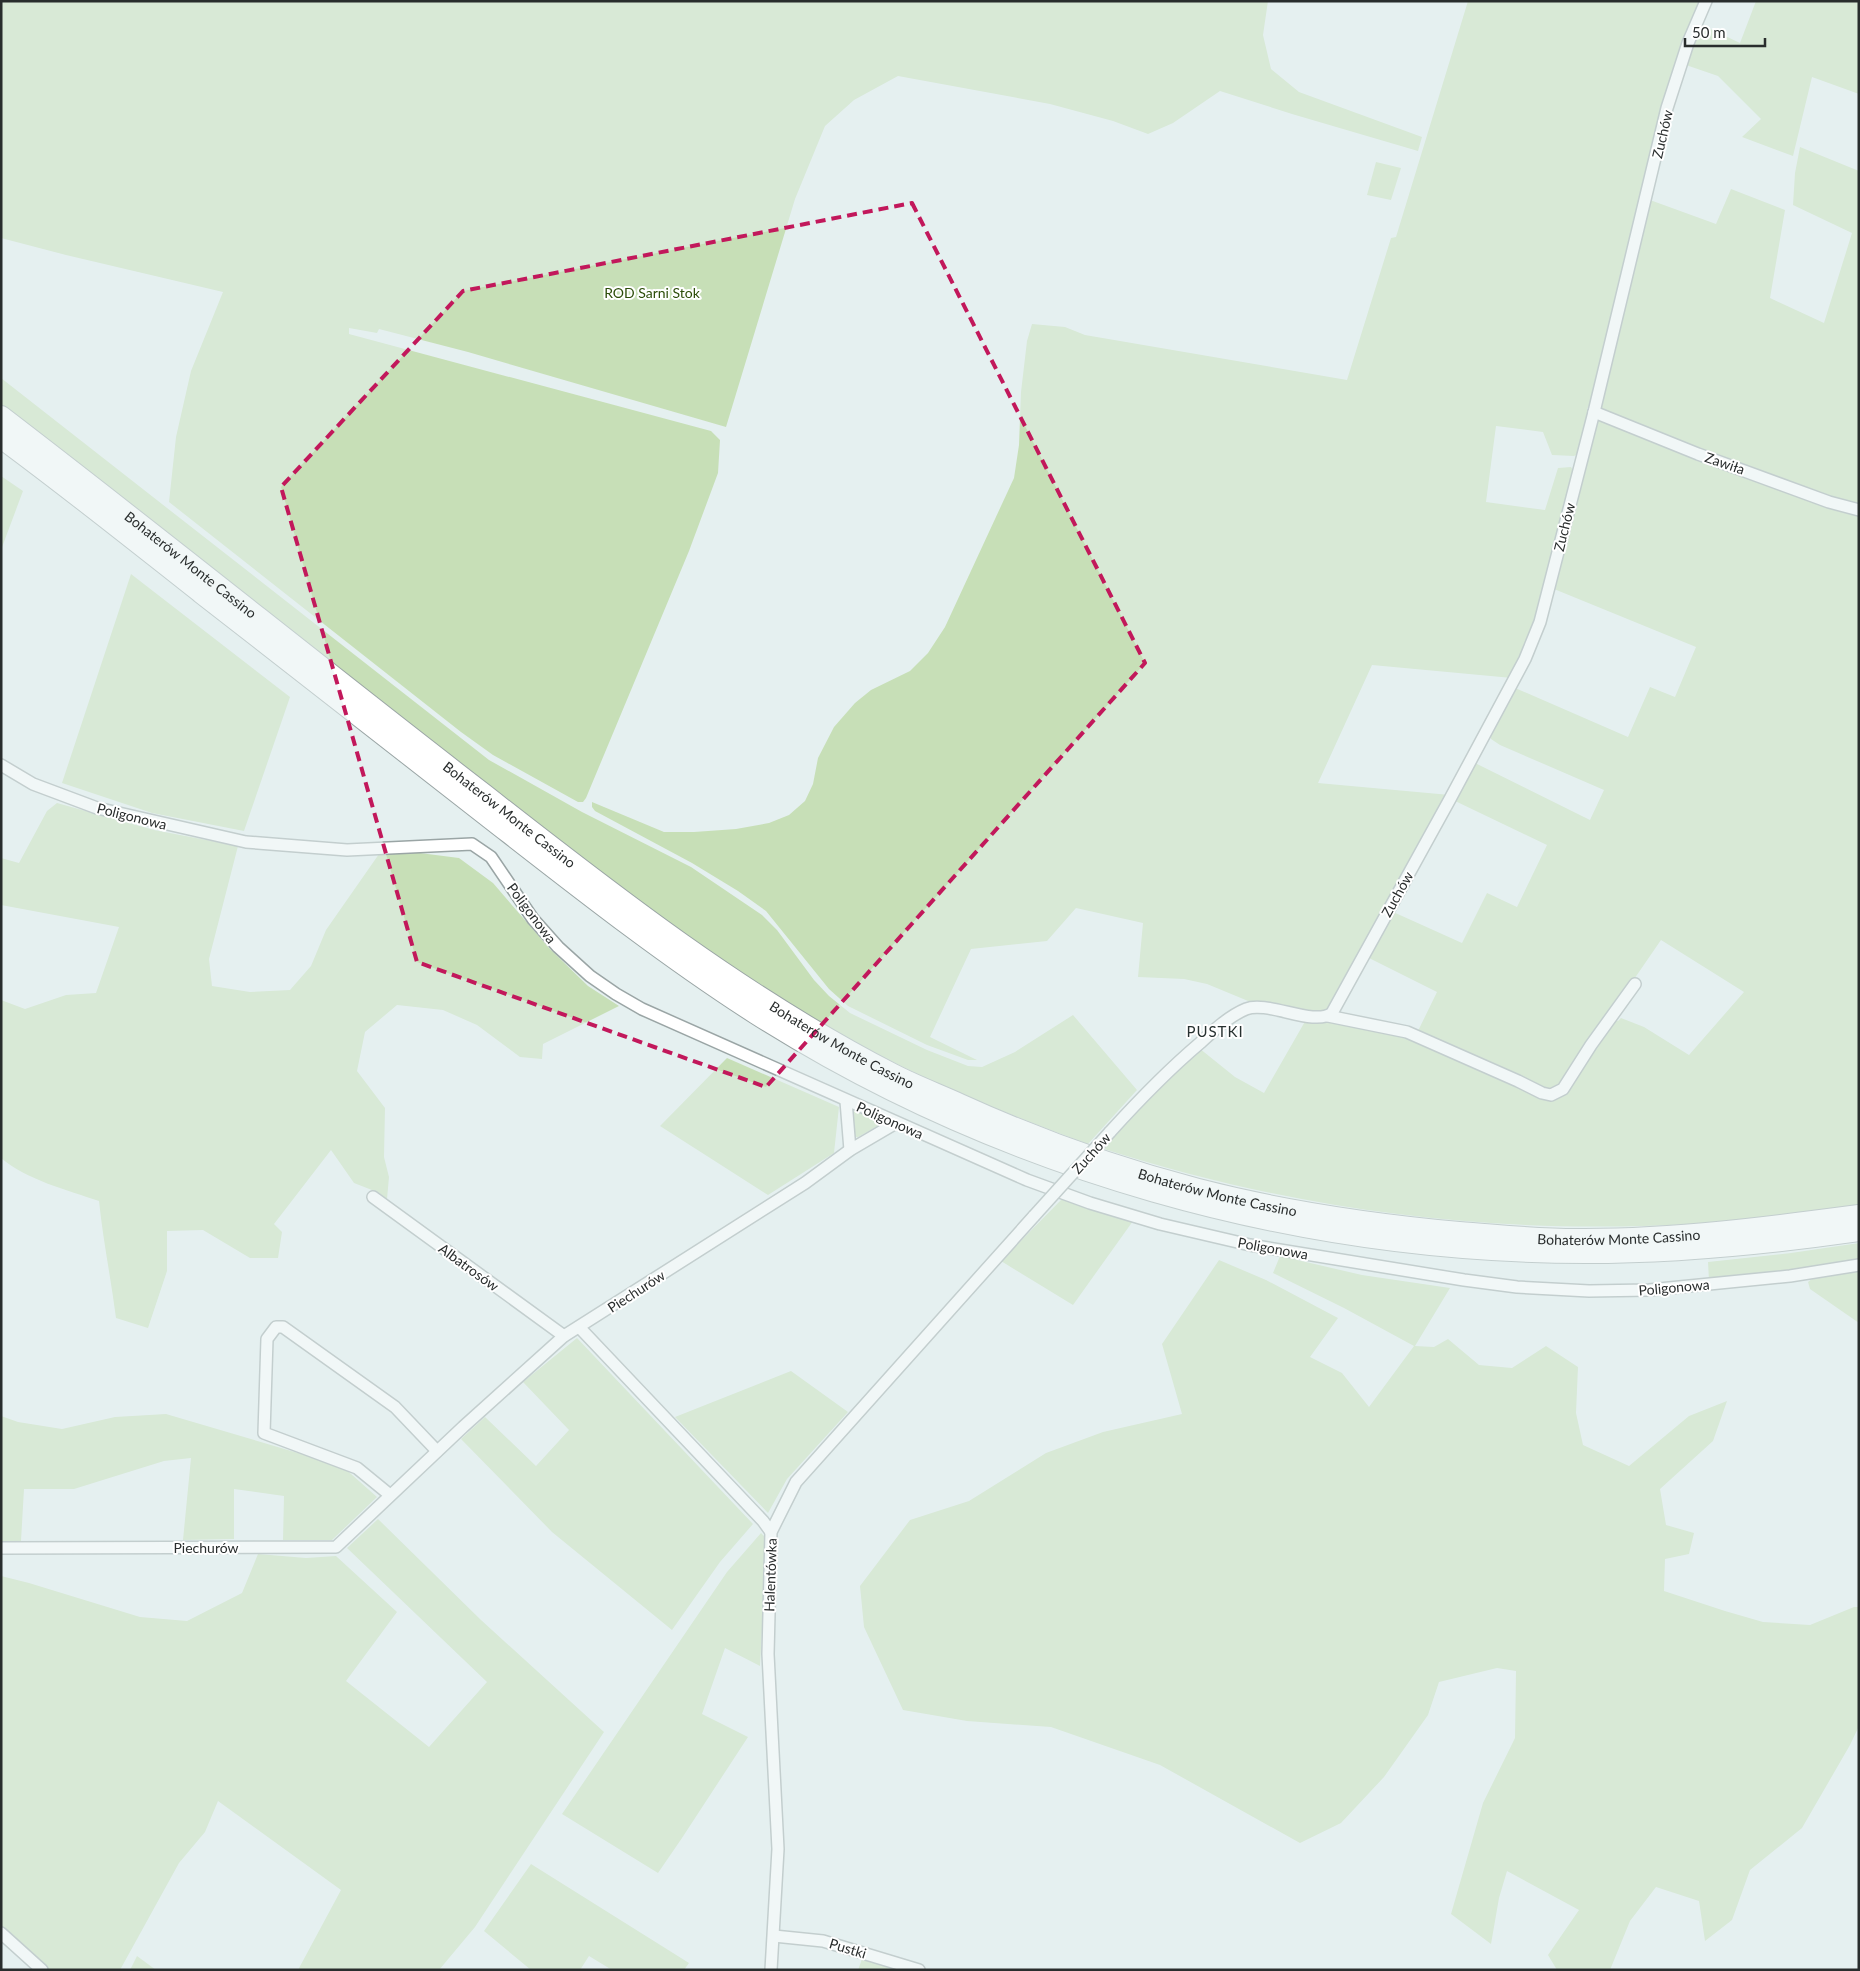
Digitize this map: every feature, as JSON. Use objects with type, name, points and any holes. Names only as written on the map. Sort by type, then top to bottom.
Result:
[{"type":"highway","name":"Bohaterów Monte Cassino","points":[[1,416],[573,864],[712,966],[765,1001],[831,1040],[895,1075],[974,1111],[1066,1147],[1200,1190],[1307,1212],[1415,1228],[1583,1240],[1681,1235],[1859,1215]]},
{"type":"highway","name":"Bohaterów Monte Cassino","points":[[1,438],[632,928],[726,994],[815,1049],[889,1089],[965,1125],[1062,1163],[1195,1204],[1303,1226],[1412,1243],[1496,1250],[1584,1253],[1680,1251],[1793,1240],[1859,1231]]},
{"type":"street","name":"Zuchów","points":[[1328,1016],[1337,1006],[1388,909],[1450,799],[1532,642],[1540,622],[1594,412],[1667,108],[1686,50],[1706,1]]},
{"type":"street","name":"Zawiła","points":[[1594,412],[1698,454],[1829,502],[1859,510]]},
{"type":"street","name":"Poligonowa","points":[[1,765],[33,784],[97,808],[246,842],[347,850],[472,844],[491,857],[533,919],[558,948],[590,976],[642,1009],[1027,1180],[1090,1203],[1160,1224],[1250,1245],[1464,1280],[1552,1290],[1648,1290],[1790,1276],[1859,1265]]},
{"type":"street","name":"Zuchów","points":[[1034,1216],[1165,1073],[1212,1032],[1247,1008],[1264,1008],[1308,1016],[1328,1016],[1408,1032],[1542,1093],[1551,1095],[1563,1089],[1591,1044],[1635,984]]},
{"type":"street","points":[[846,1101],[850,1150]]},
{"type":"street","name":"Piechurów","points":[[1,1548],[336,1546],[564,1336],[804,1183],[850,1150],[896,1123]]},
{"type":"street","name":"Albatrosów","points":[[373,1197],[564,1336]]},
{"type":"street","name":"Halentówka","points":[[771,1970],[778,1849],[768,1654],[771,1532],[796,1482],[1034,1216]]},
{"type":"street","points":[[390,1496],[357,1468],[264,1433],[267,1340],[276,1327],[283,1327],[395,1407],[437,1451]]},
{"type":"street","points":[[579,1327],[764,1521],[771,1532]]},
{"type":"street","points":[[1,1933],[42,1970]]},
{"type":"street","name":"Pustki","points":[[774,1936],[822,1941],[919,1970]]},
{"type":"highlighted area","points":[[912,203],[1145,663],[766,1087],[417,962],[281,487],[463,291]]},
{"type":"green space","name":"ROD Sarni Stok","points":[[1,1],[1268,1],[1263,35],[1271,69],[1299,92],[1422,137],[1418,151],[1220,91],[1173,123],[1148,134],[1113,121],[1050,104],[898,76],[854,100],[825,126],[795,199],[726,427],[468,352],[379,329],[377,333],[349,328],[349,334],[711,431],[720,440],[718,473],[689,551],[586,798],[583,802],[578,802],[493,755],[461,732],[169,502],[176,437],[191,371],[223,292],[1,238]]},
{"type":"green space","points":[[1468,1],[1702,1],[1592,400],[1587,409],[1589,418],[1580,453],[1574,456],[1552,455],[1543,432],[1496,426],[1486,502],[1545,510],[1558,468],[1571,467],[1574,472],[1537,623],[1525,643],[1523,657],[1512,678],[1372,665],[1318,783],[1450,795],[1334,1005],[1321,1014],[1253,1003],[1207,984],[1184,979],[1138,977],[1143,923],[1076,908],[1047,941],[971,949],[930,1037],[977,1060],[968,1060],[927,1045],[848,1006],[829,989],[766,911],[738,891],[692,863],[595,811],[592,807],[592,802],[664,832],[694,832],[736,829],[769,823],[789,815],[805,801],[813,784],[818,758],[834,727],[855,703],[871,690],[910,671],[928,653],[945,627],[1014,478],[1019,445],[1021,392],[1027,341],[1032,324],[1065,327],[1085,335],[1347,380],[1391,238],[1396,237]]},
{"type":"green space","points":[[1756,1],[1859,1],[1859,94],[1812,77],[1793,156],[1742,137],[1761,119],[1718,76],[1683,64],[1700,24],[1740,43]]},
{"type":"green space","points":[[1800,147],[1859,171],[1859,507],[1754,471],[1602,409],[1600,402],[1650,200],[1716,224],[1731,189],[1785,210],[1770,298],[1824,323],[1852,233],[1793,205],[1795,173]]},
{"type":"green space","points":[[1376,162],[1401,168],[1391,200],[1367,195]]},
{"type":"green space","points":[[1,378],[489,760],[582,812],[691,867],[762,915],[777,930],[814,980],[829,996],[850,1013],[927,1050],[968,1066],[982,1067],[1015,1052],[1073,1015],[1137,1090],[1088,1144],[991,1107],[920,1075],[862,1046],[795,1007],[730,965],[635,899],[1,404]]},
{"type":"green space","points":[[1599,420],[1606,420],[1697,457],[1829,504],[1859,512],[1859,1206],[1763,1218],[1668,1225],[1573,1226],[1478,1222],[1384,1212],[1290,1197],[1197,1176],[1104,1149],[1153,1091],[1199,1048],[1235,1077],[1264,1093],[1307,1018],[1329,1019],[1406,1034],[1518,1082],[1543,1096],[1554,1097],[1563,1091],[1592,1046],[1613,1018],[1618,1021],[1621,1018],[1644,1027],[1689,1055],[1744,992],[1661,940],[1575,1065],[1566,1082],[1555,1091],[1550,1092],[1417,1033],[1437,992],[1367,957],[1391,911],[1462,943],[1487,893],[1517,907],[1547,845],[1453,800],[1473,762],[1590,820],[1604,790],[1500,745],[1491,739],[1491,729],[1513,687],[1628,737],[1650,687],[1675,697],[1696,647],[1554,589],[1594,424]]},
{"type":"green space","points":[[1,476],[23,491],[1,550]]},
{"type":"green space","points":[[131,574],[290,697],[244,831],[152,813],[62,783]]},
{"type":"green space","points":[[57,803],[154,830],[238,846],[209,959],[212,986],[250,992],[290,990],[311,966],[326,930],[379,854],[412,852],[459,858],[493,883],[549,948],[588,986],[619,1006],[543,1044],[542,1059],[520,1057],[477,1025],[443,1010],[397,1005],[365,1032],[357,1071],[385,1108],[384,1157],[389,1177],[387,1199],[377,1192],[354,1183],[331,1150],[274,1224],[282,1232],[278,1258],[250,1258],[203,1230],[167,1231],[167,1271],[148,1328],[116,1318],[99,1201],[35,1178],[11,1166],[1,1158],[1,1000],[25,1009],[66,995],[96,993],[119,927],[1,905],[1,858],[19,863],[47,811]]},
{"type":"green space","points":[[727,1058],[839,1107],[834,1153],[768,1195],[660,1126]]},
{"type":"green space","points":[[855,1110],[883,1123],[855,1137],[853,1112]]},
{"type":"green space","points":[[1062,1199],[1133,1221],[1073,1305],[1001,1261]]},
{"type":"green space","points":[[1859,1243],[1859,1261],[1826,1267],[1709,1281],[1708,1262]]},
{"type":"green space","points":[[1280,1256],[1362,1275],[1450,1288],[1415,1346],[1434,1347],[1448,1339],[1479,1365],[1512,1368],[1546,1346],[1578,1367],[1576,1413],[1583,1445],[1629,1466],[1689,1416],[1727,1401],[1713,1441],[1660,1489],[1666,1525],[1694,1533],[1689,1554],[1665,1559],[1664,1591],[1763,1622],[1810,1625],[1854,1607],[1859,1607],[1859,1726],[1802,1828],[1750,1870],[1732,1920],[1705,1941],[1699,1901],[1656,1887],[1630,1921],[1610,1970],[1557,1970],[1548,1955],[1579,1910],[1507,1871],[1499,1898],[1491,1944],[1451,1914],[1483,1803],[1515,1738],[1516,1671],[1497,1668],[1439,1682],[1428,1715],[1384,1777],[1341,1823],[1300,1843],[1160,1765],[1051,1727],[967,1721],[903,1710],[864,1627],[860,1586],[910,1520],[969,1501],[1046,1453],[1103,1432],[1182,1414],[1162,1344],[1219,1260],[1266,1280],[1338,1318],[1310,1357],[1342,1373],[1369,1407],[1414,1346],[1344,1308],[1273,1273]]},
{"type":"green space","points":[[1859,1271],[1859,1323],[1810,1289],[1808,1282],[1813,1278]]},
{"type":"green space","points":[[577,1338],[753,1524],[720,1562],[672,1630],[552,1532],[461,1439],[485,1417],[536,1466],[569,1430],[523,1382]]},
{"type":"green space","points":[[791,1371],[848,1412],[787,1479],[768,1513],[675,1417]]},
{"type":"green space","points":[[166,1414],[342,1466],[377,1497],[332,1540],[283,1540],[284,1496],[234,1489],[234,1539],[183,1540],[191,1458],[164,1461],[74,1489],[24,1489],[21,1541],[1,1541],[1,1416],[18,1422],[62,1429],[115,1417]]},
{"type":"green space","points":[[378,1519],[481,1620],[604,1732],[475,1927],[439,1970],[298,1970],[341,1890],[218,1801],[205,1832],[179,1863],[120,1970],[50,1970],[1,1926],[1,1576],[140,1617],[187,1621],[242,1593],[258,1554],[306,1558],[336,1556],[397,1612],[346,1681],[429,1747],[487,1682],[347,1548]]},
{"type":"green space","points":[[761,1533],[767,1539],[760,1666],[725,1648],[702,1714],[748,1737],[658,1873],[562,1814],[727,1572]]},
{"type":"green space","points":[[531,1864],[689,1963],[684,1970],[612,1970],[589,1956],[580,1970],[531,1970],[484,1931]]},
{"type":"green space","points":[[137,1956],[156,1970],[130,1970]]},
{"type":"green space","points":[[862,1959],[899,1970],[858,1970]]},
{"type":"district","name":"PUSTKI","points":[[1215,1031]]}]
